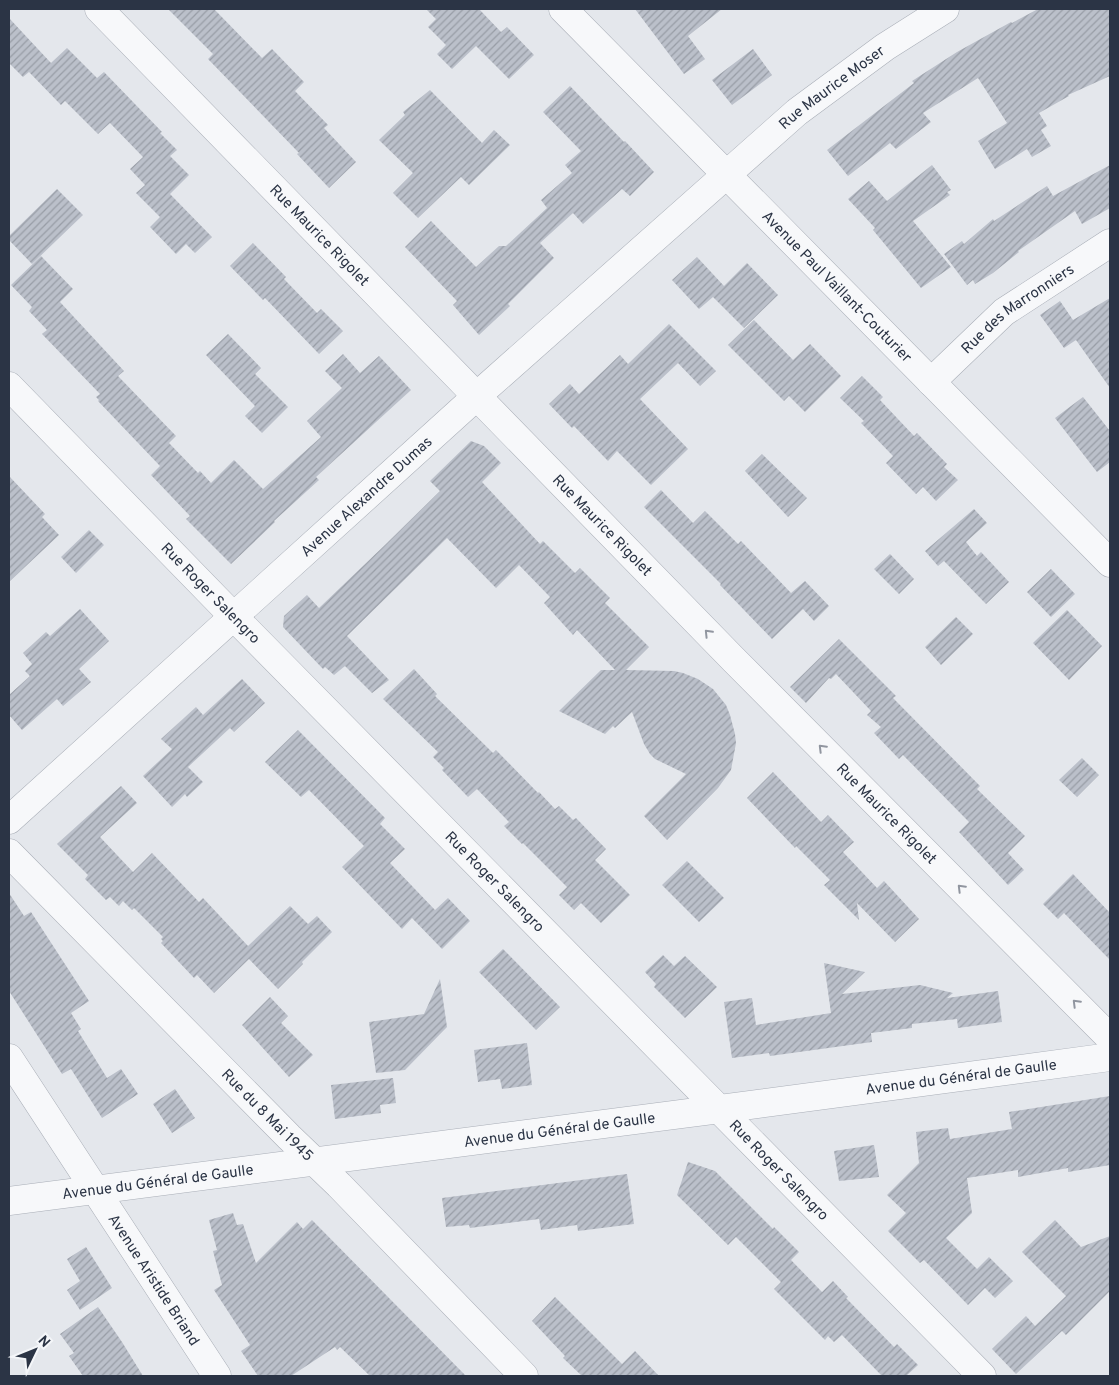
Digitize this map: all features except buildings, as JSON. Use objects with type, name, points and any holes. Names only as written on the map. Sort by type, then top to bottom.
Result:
[{"type":"street","name":"Rue Maurice Rigolet","points":[[100,9],[734,660],[1110,1038]]},
{"type":"street","name":"Avenue Paul Vaillant-Couturier","points":[[563,9],[1110,563]]},
{"type":"street","name":"Rue Maurice Moser","points":[[726,174],[797,112],[884,46],[944,9]]},
{"type":"street","name":"Avenue Alexandre Dumas","points":[[9,820],[726,174]]},
{"type":"street","name":"Rue des Marronniers","points":[[931,382],[1004,312],[1110,243]]},
{"type":"street","name":"Rue Roger Salengro","points":[[9,386],[982,1376]]},
{"type":"street","name":"Rue du 8 Mai 1945","points":[[9,853],[339,1185],[524,1376]]},
{"type":"street","name":"Avenue du Général de Gaulle","points":[[9,1201],[1110,1057]]},
{"type":"street","name":"Avenue Aristide Briand","points":[[9,1058],[217,1376]]}]
